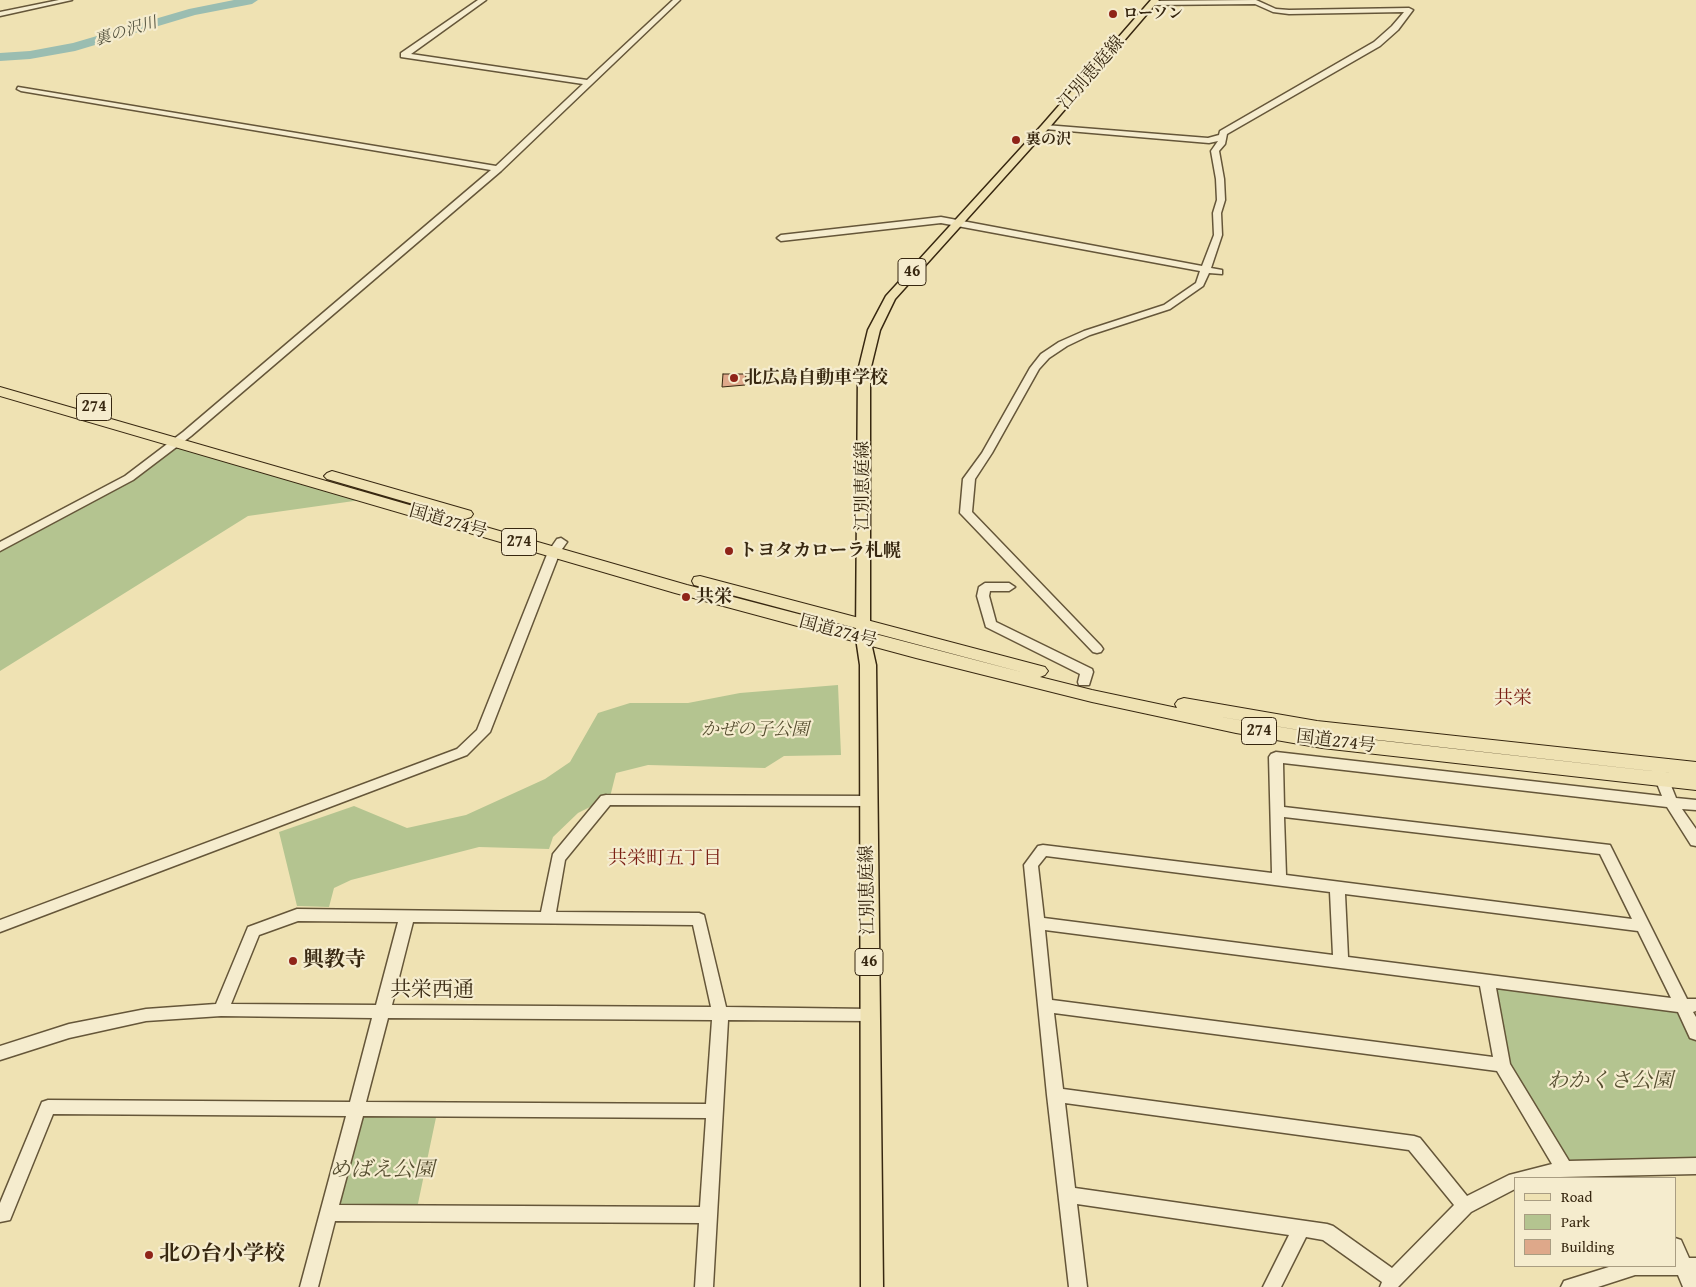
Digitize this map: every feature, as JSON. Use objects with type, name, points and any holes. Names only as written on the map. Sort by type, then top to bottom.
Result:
[{"type":"highway","name":"国道274号","points":[[0,380],[182,438],[557,547],[1092,696],[1236,727],[1322,741],[1659,772],[1696,769]]},
{"type":"highway","name":"国道274号","points":[[0,391],[182,438]]},
{"type":"highway","name":"国道274号","points":[[863,631],[1159,699],[1317,727],[1659,772],[1696,783]]},
{"type":"main road","name":"江別恵庭線","points":[[872,1287],[868,665],[863,631],[864,371],[874,330],[890,298],[1045,127],[1154,2]]},
{"type":"street","points":[[0,14],[66,0]]},
{"type":"street","points":[[482,0],[404,55],[590,82]]},
{"type":"street","points":[[0,547],[129,478],[182,438],[498,168],[677,0]]},
{"type":"street","points":[[1097,649],[966,513],[969,479],[987,453],[1035,368],[1045,356],[1063,344],[1087,333],[1167,307],[1200,284],[1218,235],[1217,213],[1221,200],[1220,179],[1215,151],[1221,144],[1223,133],[1377,44],[1395,28],[1409,10],[1275,12],[1256,2],[1154,2]]},
{"type":"street","points":[[21,89],[498,168]]},
{"type":"street","points":[[1045,127],[1203,141],[1222,136]]},
{"type":"street","points":[[780,238],[941,220],[1219,272]]},
{"type":"street","points":[[0,926],[462,752],[483,732],[557,547]]},
{"type":"street","points":[[1009,588],[985,587],[983,596],[990,624],[1087,672],[1084,682]]},
{"type":"street","points":[[1279,878],[1276,757],[1696,804]]},
{"type":"street","points":[[1659,772],[1671,802],[1696,841]]},
{"type":"street","points":[[547,918],[558,858],[606,800],[868,801]]},
{"type":"street","points":[[1277,811],[1605,849],[1643,926],[1689,1006],[1696,1033]]},
{"type":"street","points":[[1078,1287],[1031,865],[1043,850],[1279,878],[1643,926]]},
{"type":"street","points":[[1336,886],[1341,962]]},
{"type":"street","points":[[221,1010],[253,931],[296,915],[699,919],[720,1014],[704,1287]]},
{"type":"street","points":[[308,1287],[407,917]]},
{"type":"street","points":[[1037,923],[1689,1006]]},
{"type":"street","points":[[1487,981],[1502,1065],[1564,1169]]},
{"type":"street","points":[[1045,1004],[1502,1065]]},
{"type":"street","name":"共栄西通","points":[[0,1053],[69,1031],[146,1015],[221,1010],[870,1015]]},
{"type":"street","points":[[1056,1095],[1414,1143],[1465,1206]]},
{"type":"street","points":[[0,1214],[4,1214],[48,1107],[714,1110]]},
{"type":"street","points":[[1527,1177],[1564,1169],[1643,1173],[1696,1166]]},
{"type":"street","points":[[1068,1195],[1327,1232],[1391,1283],[1465,1206],[1514,1181]]},
{"type":"street","points":[[328,1213],[708,1215]]},
{"type":"street","points":[[1272,1287],[1302,1228]]},
{"type":"street","points":[[1676,1247],[1690,1266],[1692,1287]]},
{"type":"street","points":[[1676,1266],[1690,1266]]},
{"type":"street","points":[[1570,1287],[1635,1267]]},
{"type":"green space","points":[[177,442],[368,499],[248,516],[0,671],[0,547],[129,478]]},
{"type":"green space","name":"かぜの子公園","points":[[838,685],[841,755],[784,756],[765,768],[648,765],[616,773],[610,797],[578,813],[553,837],[549,849],[479,847],[351,880],[334,888],[329,907],[297,906],[279,832],[354,806],[407,828],[466,815],[545,779],[570,762],[598,713],[630,703],[688,703],[740,693]]},
{"type":"green space","name":"わかくさ公園","points":[[1487,981],[1683,1006],[1696,1033],[1696,1166],[1564,1169],[1502,1065]]},
{"type":"green space","name":"めばえ公園","points":[[356,1107],[438,1108],[416,1213],[328,1213]]},
{"type":"building","name":"北広島自動車学校","points":[[723,374],[746,374],[745,385],[722,387]]},
{"type":"waterway","name":"裏の沢川","points":[[0,57],[30,55],[75,47],[193,12],[252,0]]},
{"type":"place","name":"ローソン","points":[[1113,14]]},
{"type":"place","name":"裏の沢","points":[[1016,140]]},
{"type":"place","name":"北広島自動車学校","points":[[734,378]]},
{"type":"place","name":"トヨタカローラ札幌","points":[[729,551]]},
{"type":"place","name":"共栄","points":[[686,597]]},
{"type":"place","name":"興教寺","points":[[293,961]]},
{"type":"place","name":"北の台小学校","points":[[149,1255]]},
{"type":"district","name":"共栄","points":[[1513,699]]},
{"type":"district","name":"共栄町五丁目","points":[[665,859]]}]
